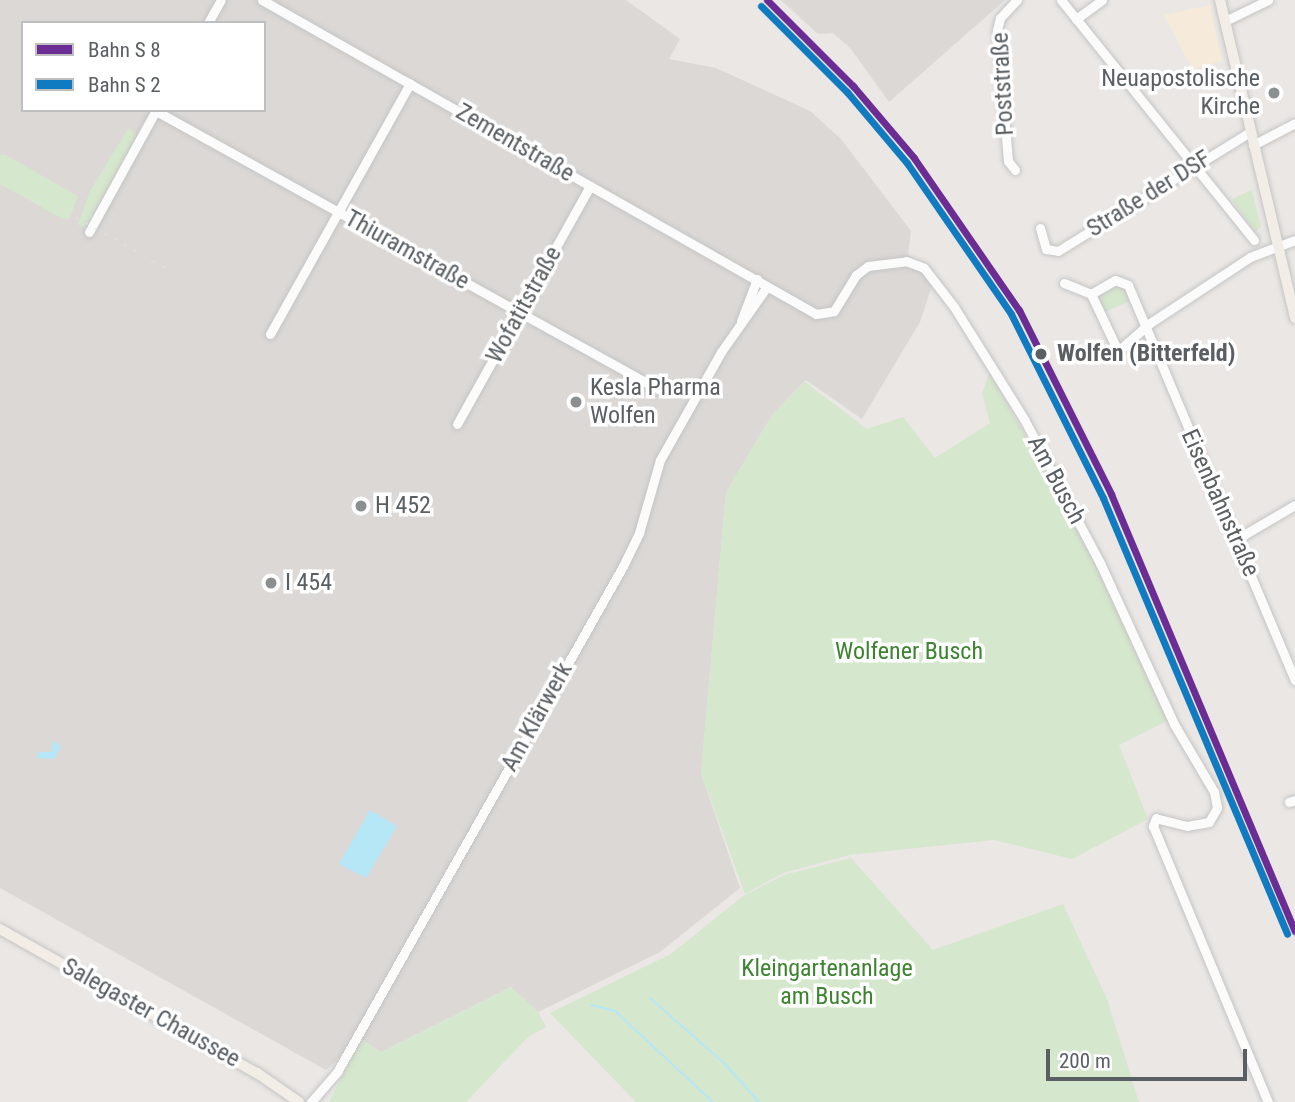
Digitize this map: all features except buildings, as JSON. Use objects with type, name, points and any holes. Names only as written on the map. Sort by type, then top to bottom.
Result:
[{"type":"main road","points":[[1220,0],[1295,318]]},
{"type":"main road","name":"Salegaster Chaussee","points":[[0,929],[269,1080],[299,1102]]},
{"type":"street","points":[[209,21],[221,0]]},
{"type":"street","name":"Zementstraße","points":[[262,0],[757,279],[766,288]]},
{"type":"street","name":"Poststraße","points":[[1015,170],[1008,161],[997,30],[1000,19],[1017,0]]},
{"type":"street","points":[[1061,0],[1254,240]]},
{"type":"street","points":[[1076,19],[1102,0]]},
{"type":"street","points":[[1224,21],[1268,0]]},
{"type":"street","points":[[270,334],[410,84]]},
{"type":"street","points":[[90,230],[155,112]]},
{"type":"street","name":"Thiuramstraße","points":[[158,112],[658,389]]},
{"type":"street","points":[[1253,145],[1295,123]]},
{"type":"street","name":"Straße der DSF","points":[[1040,228],[1048,251],[1058,251],[1250,132]]},
{"type":"street","name":"Wofatitstraße","points":[[457,424],[590,186]]},
{"type":"street","points":[[1064,284],[1091,294],[1118,351],[1144,327],[1250,257],[1295,240]]},
{"type":"street","name":"Am Busch","points":[[766,288],[827,315],[863,269],[911,262],[923,268],[954,307],[1036,443],[1100,563],[1174,724],[1214,792],[1217,808],[1209,822],[1187,826],[1154,820],[1268,1102]]},
{"type":"street","name":"Am Klärwerk","points":[[741,321],[757,279]]},
{"type":"street","name":"Eisenbahnstraße","points":[[1091,294],[1115,280],[1125,282],[1295,680]]},
{"type":"street","name":"Am Klärwerk","points":[[311,1102],[337,1072],[623,566],[640,528],[657,468],[741,321],[766,288]]},
{"type":"street","points":[[1235,540],[1295,505]]},
{"type":"shaded area","points":[[0,0],[626,0],[680,39],[669,59],[716,68],[810,111],[841,139],[911,231],[908,255],[935,276],[920,322],[862,419],[806,380],[772,415],[726,492],[701,773],[740,888],[660,952],[538,1012],[511,987],[381,1052],[361,1039],[326,1070],[0,888]]},
{"type":"shaded area","points":[[781,0],[1005,0],[889,102],[851,49],[833,33],[818,34]]},
{"type":"shaded area","points":[[1210,5],[1222,61],[1192,69],[1164,15]]},
{"type":"green space","points":[[129,127],[137,137],[85,229],[78,224],[90,191]]},
{"type":"green space","points":[[4,154],[78,196],[70,218],[63,219],[0,184],[0,155]]},
{"type":"green space","points":[[1252,190],[1261,227],[1255,232],[1232,199]]},
{"type":"green space","points":[[1117,284],[1124,286],[1130,301],[1101,314],[1096,293]]},
{"type":"green space","name":"Wolfener Busch","points":[[990,372],[1117,602],[1167,721],[1119,745],[1148,819],[1072,859],[994,840],[849,855],[783,873],[745,894],[701,773],[726,492],[772,415],[805,382],[867,429],[903,417],[935,458],[990,423],[982,393]]},
{"type":"green space","name":"Kleingartenanlage am Busch","points":[[851,858],[933,950],[1063,904],[1107,999],[1139,1102],[636,1102],[550,1013],[671,954],[743,896],[784,875]]},
{"type":"green space","points":[[511,987],[538,1012],[546,1027],[528,1037],[466,1102],[329,1102],[361,1039],[381,1052]]},
{"type":"water","points":[[53,741],[61,746],[54,759],[37,758],[38,752],[51,752]]},
{"type":"water","points":[[370,810],[397,826],[366,878],[339,864]]},
{"type":"waterway","points":[[650,998],[725,1064],[759,1102]]},
{"type":"waterway","points":[[591,1005],[615,1011],[713,1102]]},
{"type":"railway","points":[[0,169],[38,196],[169,270]]},
{"type":"transit line","points":[[767,0],[853,86],[914,158],[1019,310],[1111,494],[1295,931]]},
{"type":"transit line","points":[[761,6],[847,92],[907,163],[1011,314],[1103,498],[1287,934]]},
{"type":"place","name":"Neuapostolische Kirche","points":[[1274,93]]},
{"type":"place","name":"Wolfen (Bitterfeld)","points":[[1041,354]]},
{"type":"place","name":"Kesla Pharma Wolfen","points":[[576,402]]},
{"type":"place","name":"H 452","points":[[361,506]]},
{"type":"place","name":"I 454","points":[[271,583]]}]
